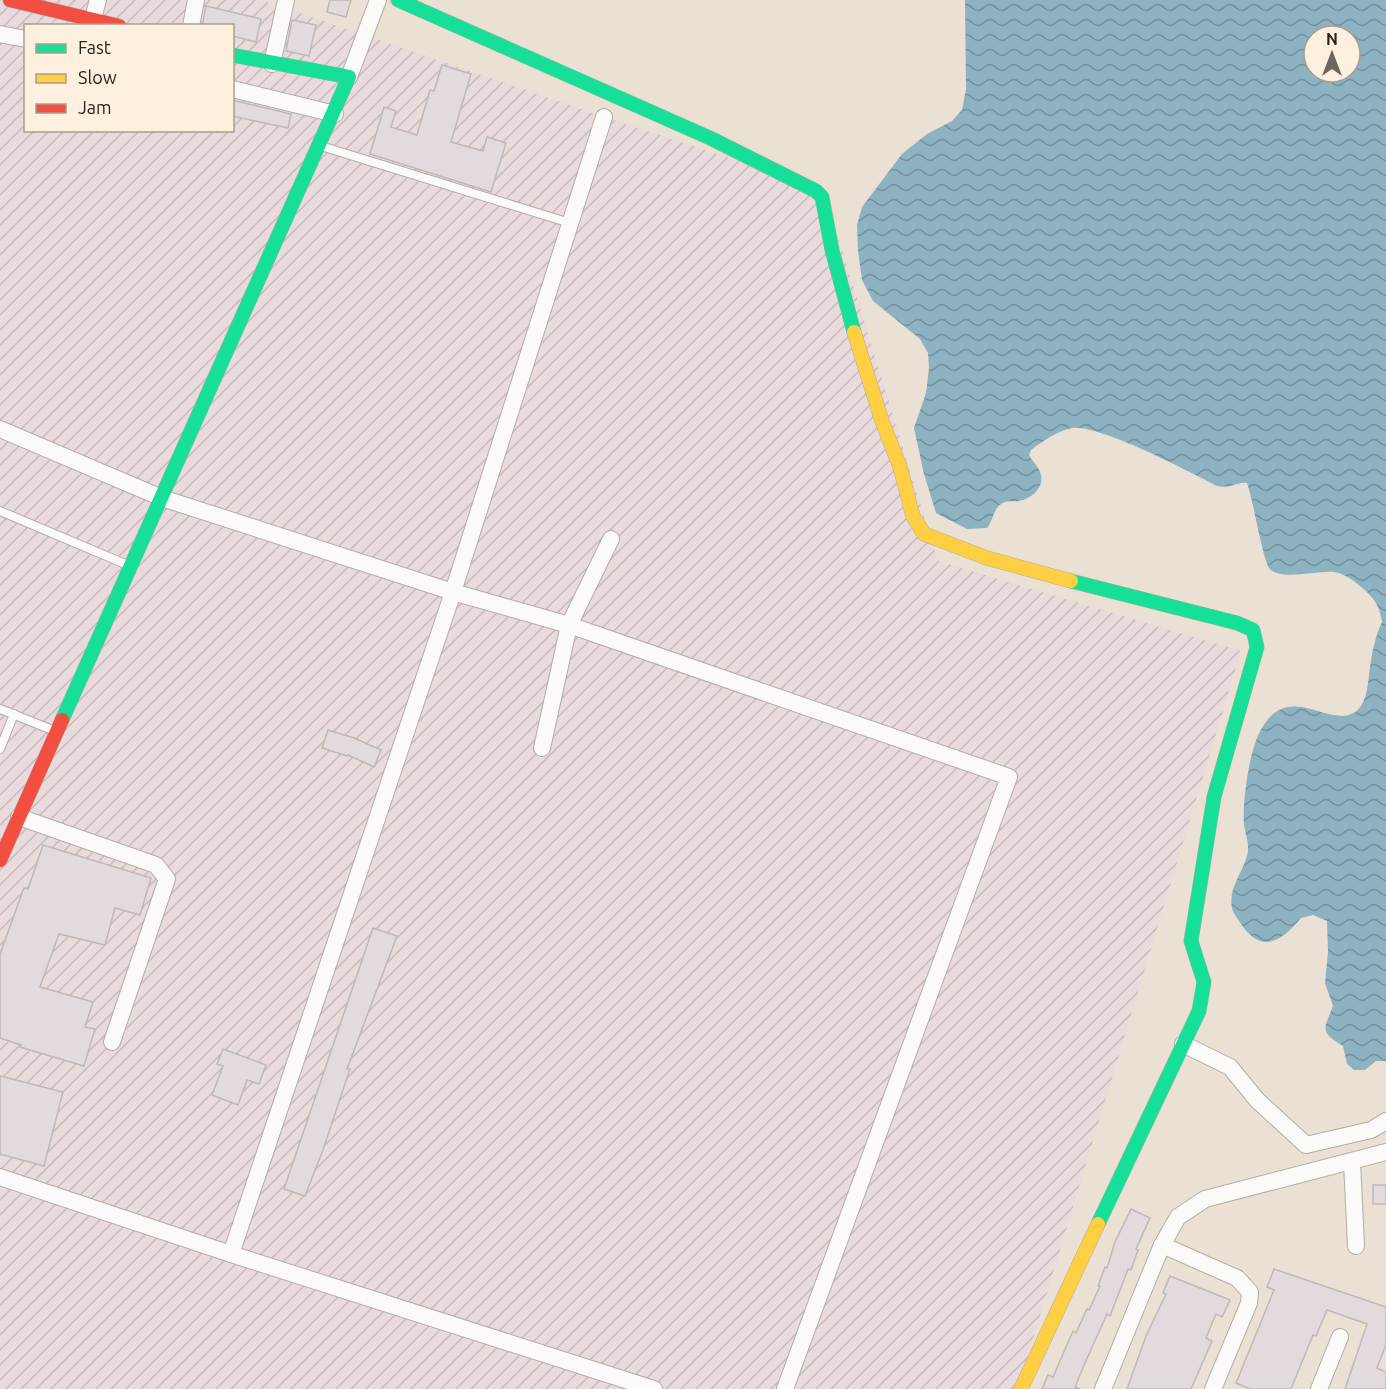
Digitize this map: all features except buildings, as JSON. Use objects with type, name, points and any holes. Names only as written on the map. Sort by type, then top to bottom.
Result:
[{"type":"street","points":[[10,0],[112,24]]},
{"type":"street","points":[[93,18],[98,0]]},
{"type":"street","points":[[190,24],[196,0]]},
{"type":"street","points":[[272,64],[286,0]]},
{"type":"street","points":[[0,860],[335,114],[378,0]]},
{"type":"street","points":[[398,0],[710,138],[816,191],[822,197],[832,250],[852,327],[882,421],[900,467],[913,516],[924,534],[987,558],[1237,623],[1251,628],[1255,633],[1257,647],[1214,797],[1191,941],[1204,982],[1199,1011],[1022,1389]]},
{"type":"street","points":[[0,34],[24,39]]},
{"type":"street","points":[[234,55],[349,77]]},
{"type":"street","points":[[234,89],[335,114]]},
{"type":"street","points":[[231,1254],[453,592],[604,117]]},
{"type":"street","points":[[0,429],[162,498],[453,592],[569,625],[1009,777],[785,1389]]},
{"type":"street","points":[[542,748],[569,625],[611,539]]},
{"type":"street","points":[[20,818],[156,865],[167,879],[112,1041]]},
{"type":"street","points":[[1183,1044],[1230,1067],[1257,1100],[1306,1145],[1371,1130],[1386,1121]]},
{"type":"street","points":[[1104,1389],[1162,1245],[1178,1217],[1204,1199],[1386,1152]]},
{"type":"street","points":[[1352,1162],[1356,1246]]},
{"type":"street","points":[[0,1177],[231,1254],[654,1389]]},
{"type":"street","points":[[1162,1245],[1238,1278],[1250,1292],[1249,1303],[1213,1389]]},
{"type":"street","points":[[1319,1389],[1340,1337]]},
{"type":"lane","points":[[320,145],[570,223]]},
{"type":"lane","points":[[0,511],[132,566]]},
{"type":"lane","points":[[0,709],[58,732]]},
{"type":"lane","points":[[0,749],[14,714]]},
{"type":"shaded area","points":[[0,0],[262,0],[613,120],[823,188],[938,561],[1241,651],[1018,1389],[0,1389]]},
{"type":"water","points":[[965,0],[1386,0],[1386,1061],[1376,1061],[1365,1070],[1354,1070],[1347,1064],[1343,1046],[1327,1033],[1327,1020],[1333,1006],[1325,983],[1328,952],[1327,921],[1313,915],[1301,918],[1287,933],[1272,941],[1264,942],[1249,934],[1233,910],[1231,901],[1248,852],[1244,805],[1249,767],[1258,736],[1270,717],[1283,708],[1297,706],[1338,716],[1351,714],[1361,706],[1367,690],[1374,646],[1382,622],[1379,609],[1372,598],[1355,582],[1338,573],[1282,574],[1270,569],[1264,555],[1247,483],[1226,487],[1217,486],[1145,450],[1102,433],[1085,429],[1072,428],[1061,431],[1031,450],[1029,455],[1041,475],[1039,488],[1024,500],[1001,504],[987,528],[967,529],[936,513],[924,474],[914,428],[926,393],[928,353],[920,339],[873,301],[862,280],[857,225],[862,207],[902,154],[927,134],[952,121],[962,110],[966,89]]},
{"type":"traffic: fast","points":[[398,0],[710,138],[816,191],[822,197],[832,250],[854,332]]},
{"type":"traffic: fast","points":[[62,720],[349,77],[234,55]]},
{"type":"traffic: fast","points":[[1071,581],[1237,623],[1253,630],[1257,647],[1214,797],[1191,941],[1204,982],[1199,1011],[1098,1224]]},
{"type":"traffic: slow","points":[[854,332],[882,421],[900,467],[913,516],[924,534],[987,558],[1071,581]]},
{"type":"traffic: slow","points":[[1021,1389],[1098,1224]]},
{"type":"traffic: jam","points":[[10,0],[111,24]]},
{"type":"traffic: jam","points":[[0,860],[62,720]]}]
